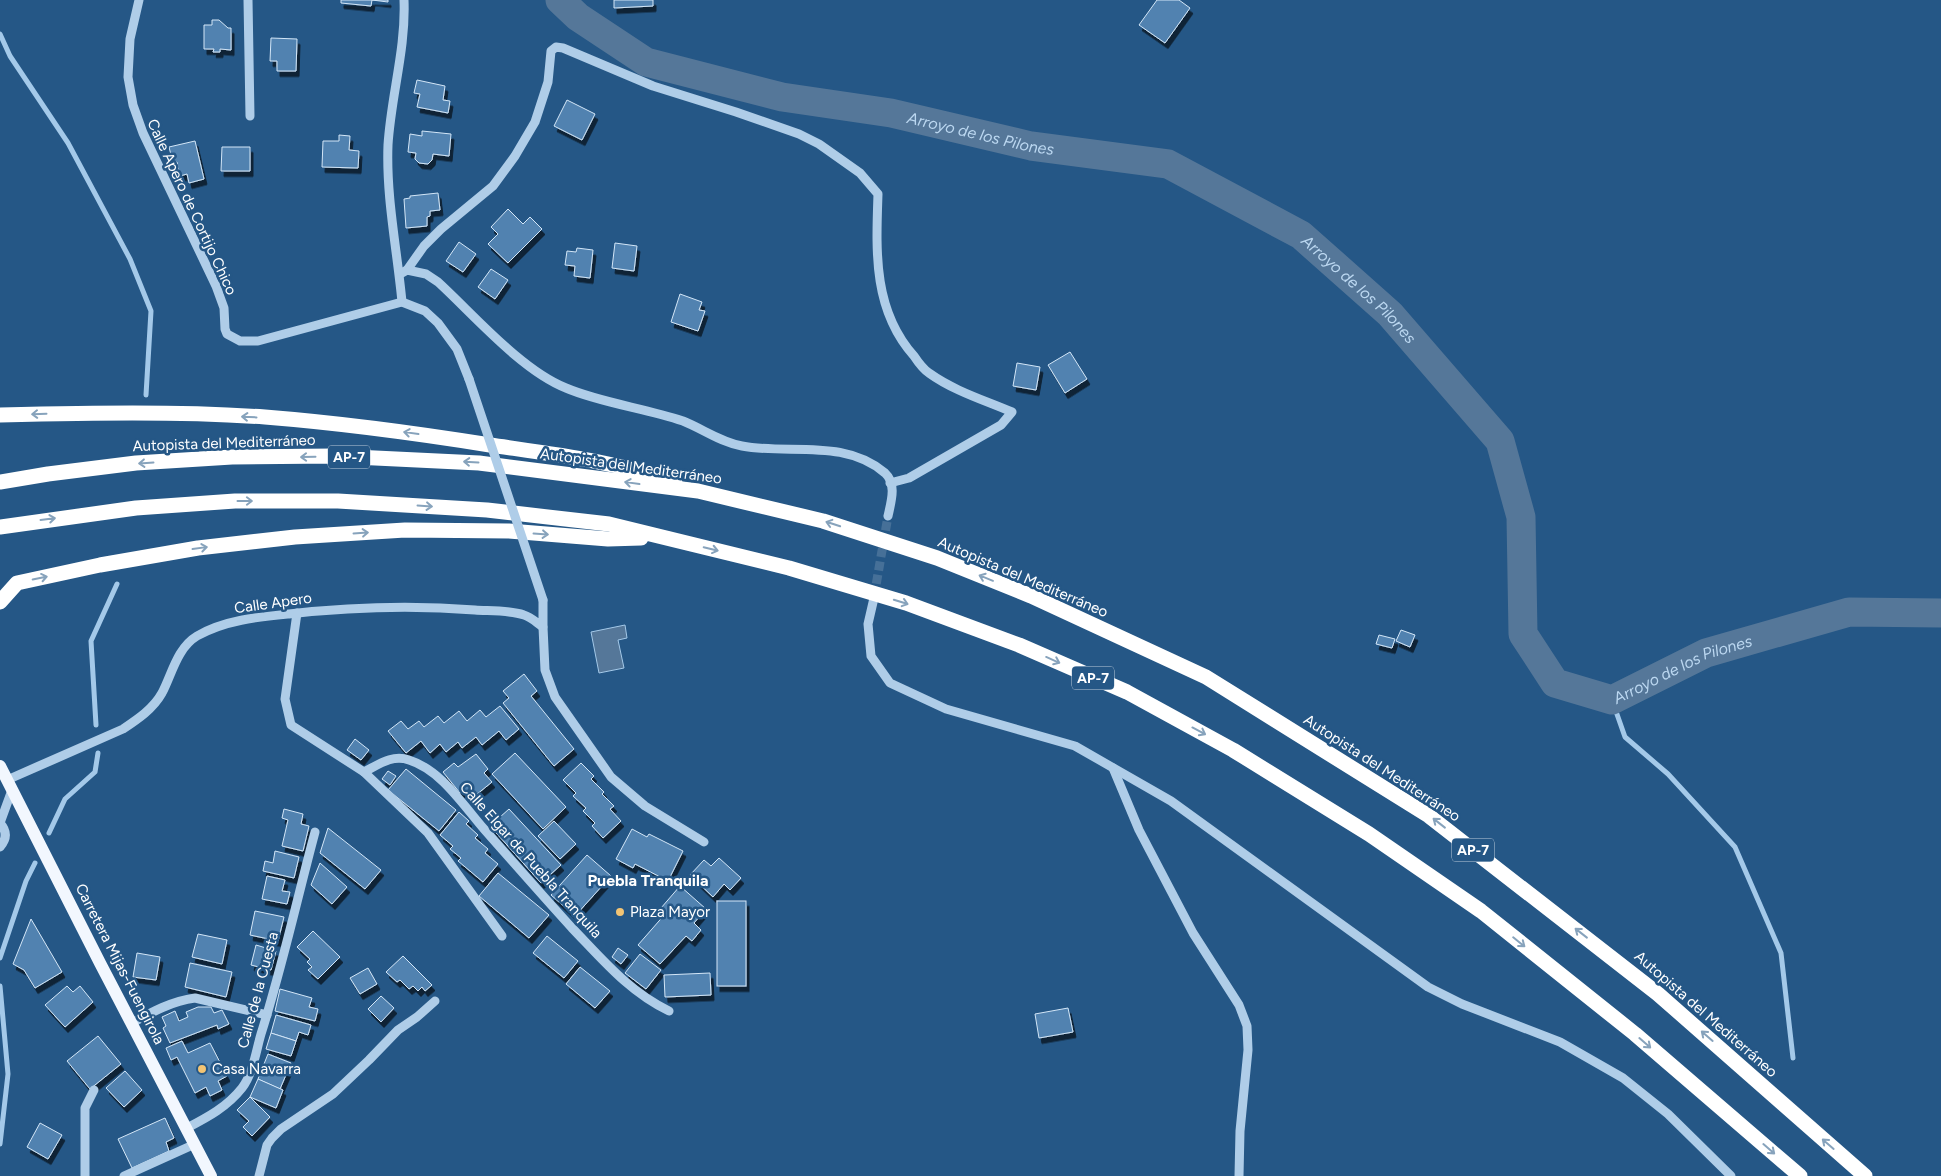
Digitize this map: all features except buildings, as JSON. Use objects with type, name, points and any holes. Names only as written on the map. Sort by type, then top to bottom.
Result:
[{"type":"highway","points":[[0,415],[87,413],[264,417],[404,432],[648,472],[698,491]]},
{"type":"highway","name":"Autopista del Mediterráneo","points":[[0,482],[48,474],[136,464],[232,457],[334,456],[479,463],[698,491],[823,521],[937,558],[1031,596],[1206,677],[1429,816],[1658,994],[1865,1176]]},
{"type":"highway","name":"AP-7","points":[[0,526],[127,510],[235,501],[338,501],[506,512],[609,524],[789,568],[916,607],[1019,645],[1127,692],[1233,750],[1369,834],[1481,911],[1635,1034],[1800,1176]]},
{"type":"highway","points":[[0,588],[100,565],[168,553],[295,537],[405,530],[509,531],[608,538],[664,538]]},
{"type":"highway","points":[[0,602],[17,583]]},
{"type":"main road","name":"Carretera Mijas-Fuengirola","points":[[0,766],[212,1176]]},
{"type":"street","name":"Calle Apero de Cortijo Chico","points":[[139,0],[130,39],[128,76],[133,105],[143,133],[218,291],[224,308],[227,334],[240,341],[258,341],[402,302]]},
{"type":"street","points":[[248,0],[250,116]]},
{"type":"street","points":[[404,0],[405,25],[388,143],[387,177],[403,272],[402,302],[425,311],[438,322],[457,349],[469,379],[543,600],[545,670],[555,697],[611,777],[645,806],[704,842]]},
{"type":"street","points":[[403,272],[441,229],[493,186],[515,156],[535,122],[548,82],[551,50],[556,47],[563,48],[653,86],[799,134],[819,144],[860,173],[878,194],[876,235],[879,278],[889,319],[905,346],[928,373],[963,392],[1012,412],[1001,425],[909,478],[890,483]]},
{"type":"street","points":[[403,272],[426,274],[438,282],[522,360],[542,375],[565,388],[684,422],[716,438],[741,446],[766,449],[809,448],[842,453],[869,463],[887,474],[893,490],[888,516]]},
{"type":"street","points":[[874,598],[868,624],[871,656],[890,683],[946,709],[1075,746],[1113,768],[1171,802],[1428,987],[1462,1004],[1560,1042],[1622,1078],[1668,1114],[1731,1176]]},
{"type":"street","name":"Calle Apero","points":[[9,785],[123,729],[139,719],[152,708],[161,694],[184,648],[196,637],[217,627],[253,618],[297,613],[380,607],[434,607],[524,615],[543,627]]},
{"type":"street","points":[[297,613],[286,699],[291,725],[364,772],[428,833],[502,936]]},
{"type":"street","name":"Calle Elgar de Puebla Tranquila","points":[[364,772],[392,758],[409,760],[427,769],[444,782],[524,875],[615,974],[650,1002],[669,1011]]},
{"type":"street","points":[[1113,768],[1143,839],[1193,933],[1239,1005],[1247,1026],[1248,1050],[1240,1131],[1239,1176]]},
{"type":"street","points":[[0,848],[6,837],[0,823],[9,785]]},
{"type":"street","name":"Calle de la Cuesta","points":[[187,1128],[220,1110],[243,1087],[251,1068],[267,1015],[315,832]]},
{"type":"street","points":[[132,1024],[157,1010],[183,1000],[195,998],[267,1015]]},
{"type":"street","points":[[259,1176],[267,1146],[281,1129],[333,1094],[398,1030],[435,1001]]},
{"type":"street","points":[[85,1176],[86,1108],[94,1090]]},
{"type":"street","points":[[124,1176],[195,1144]]},
{"type":"water","points":[[625,625],[627,638],[618,640],[624,668],[599,673],[591,632]]},
{"type":"waterway","name":"Arroyo de los Pilones","points":[[560,0],[578,17],[646,62],[782,97],[891,113],[1031,146],[1168,164],[1301,235],[1390,314],[1500,441],[1521,517],[1523,634],[1555,683],[1612,700],[1706,653],[1849,612],[1941,613]]},
{"type":"waterway","points":[[0,34],[10,56],[68,143],[130,259],[151,311],[146,395]]},
{"type":"waterway","points":[[96,725],[91,641],[117,584]]},
{"type":"waterway","points":[[1612,700],[1625,737],[1668,774],[1735,847],[1781,953],[1793,1058]]},
{"type":"waterway","points":[[49,833],[65,799],[95,772],[98,753]]},
{"type":"waterway","points":[[0,958],[26,881],[35,863]]},
{"type":"waterway","points":[[0,986],[8,1074],[0,1144]]},
{"type":"tunnel","points":[[874,597],[888,516]]},
{"type":"place","name":"Plaza Mayor","points":[[620,912]]},
{"type":"place","name":"Casa Navarra","points":[[202,1069]]},
{"type":"district","name":"Puebla Tranquila","points":[[648,880]]}]
